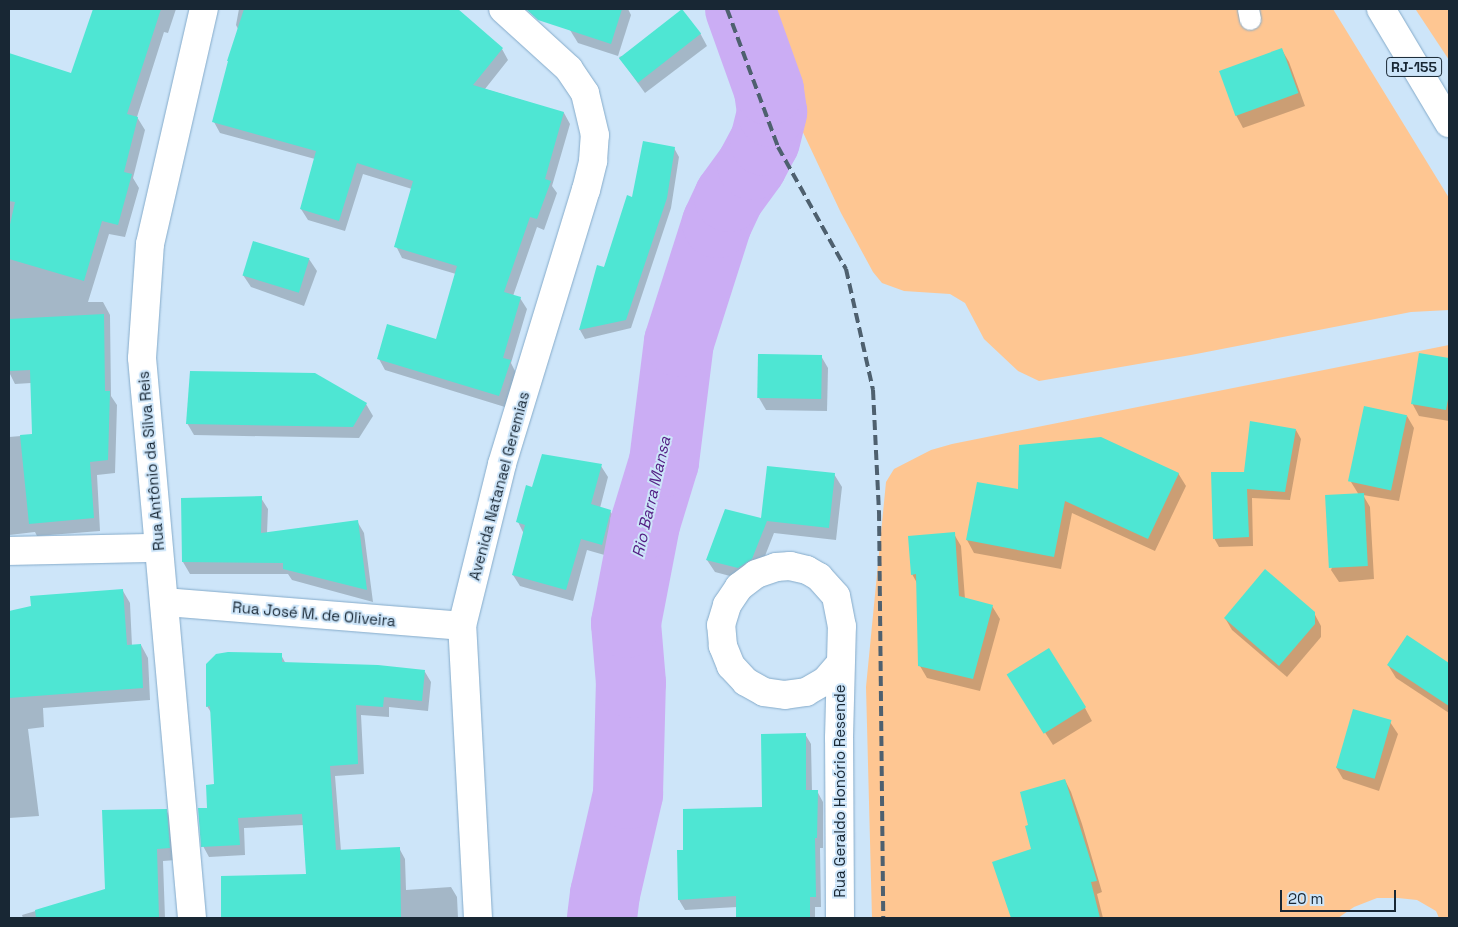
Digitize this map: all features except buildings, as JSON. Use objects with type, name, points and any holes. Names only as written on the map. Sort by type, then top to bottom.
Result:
[{"type":"street","name":"Rua Antônio da Silva Reis","points":[[192,918],[166,602],[158,548],[142,358],[150,244],[204,9]]},
{"type":"street","name":"Avenida Natanael Geremias","points":[[478,918],[462,626],[502,464],[593,161],[595,135],[592,115],[585,93],[569,68],[503,9]]},
{"type":"street","name":"RJ-155","points":[[1381,9],[1449,123]]},
{"type":"street","points":[[9,551],[158,548]]},
{"type":"street","name":"Rua Geraldo Honório Resende","points":[[840,664],[825,681],[806,692],[785,696],[764,692],[746,682],[731,666],[723,646],[721,625],[727,605],[738,587],[756,574],[776,567],[790,566],[807,570],[819,577],[836,596],[842,626],[840,664],[840,918]]},
{"type":"street","name":"Rua José M. de Oliveira","points":[[166,602],[462,626]]},
{"type":"shaded area","points":[[766,9],[1333,9],[1449,198],[1449,310],[1411,312],[1191,355],[1039,381],[1018,371],[984,339],[965,303],[950,294],[904,291],[882,283],[873,272],[841,213],[792,109],[778,67],[766,20]]},
{"type":"shaded area","points":[[1449,9],[1449,60],[1416,10]]},
{"type":"shaded area","points":[[1449,345],[1449,918],[1439,918],[1436,911],[1417,900],[1377,898],[1354,907],[1338,918],[872,918],[866,687],[886,482],[894,469],[931,450],[952,444]]},
{"type":"waterway","name":"Rio Barra Mansa","points":[[602,918],[605,894],[628,794],[631,683],[626,623],[645,524],[664,462],[679,342],[717,223],[729,197],[752,165],[765,141],[772,112],[769,90],[740,9]]},
{"type":"railway","points":[[727,9],[778,147],[846,269],[873,390],[879,511],[883,918]]}]
